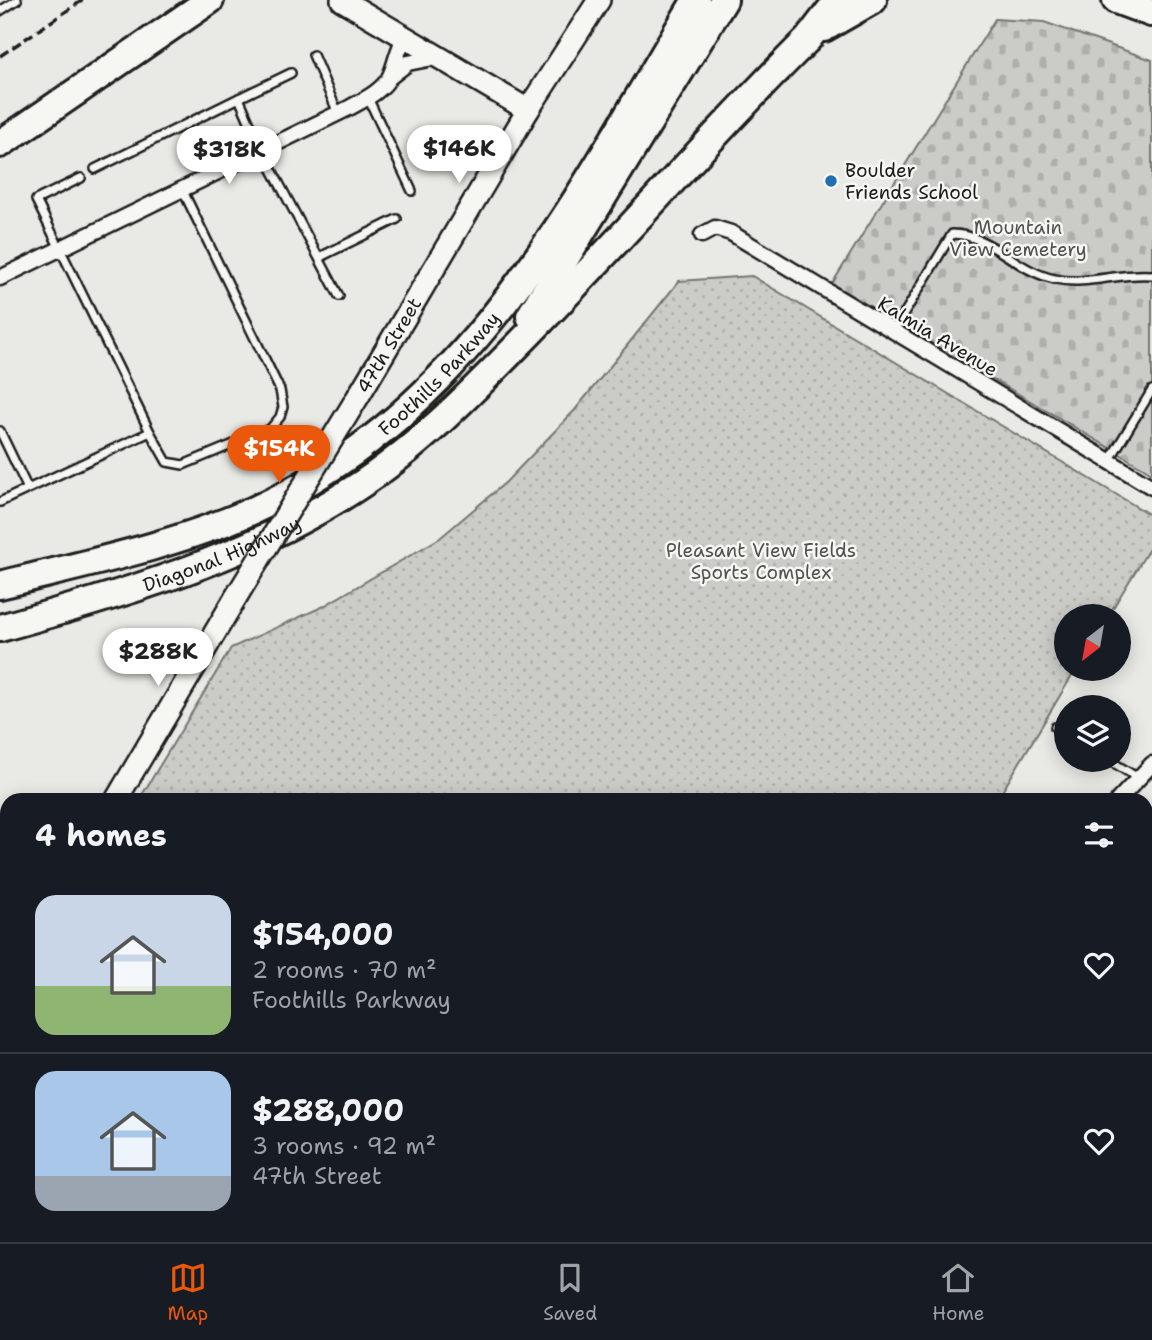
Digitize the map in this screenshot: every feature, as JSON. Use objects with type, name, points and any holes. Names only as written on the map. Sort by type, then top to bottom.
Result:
[{"type":"highway","points":[[0,144],[210,0]]},
{"type":"highway","name":"Foothills Parkway","points":[[0,585],[191,534],[254,510],[332,467],[401,416],[456,363],[515,291],[569,211],[696,0]]},
{"type":"highway","name":"Foothills Parkway","points":[[484,380],[544,296],[724,0]]},
{"type":"highway","points":[[484,380],[808,38],[838,0]]},
{"type":"highway","points":[[808,38],[844,14],[873,0]]},
{"type":"highway","points":[[1116,0],[1144,9]]},
{"type":"highway","name":"Diagonal Highway","points":[[0,628],[122,594],[231,554],[323,509],[398,458],[484,380]]},
{"type":"street","points":[[342,0],[528,110]]},
{"type":"street","name":"47th Street","points":[[120,793],[528,110],[599,0]]},
{"type":"street","points":[[390,77],[405,37]]},
{"type":"street","points":[[0,278],[338,114],[368,97],[408,63],[438,57]]},
{"type":"street","name":"Kalmia Avenue","points":[[702,234],[715,228],[731,233],[1152,487]]},
{"type":"street","points":[[1124,793],[1152,764]]},
{"type":"lane","points":[[0,11],[17,0]]},
{"type":"lane","points":[[313,55],[338,114]]},
{"type":"lane","points":[[95,169],[291,73]]},
{"type":"lane","points":[[368,97],[412,191]]},
{"type":"lane","points":[[239,98],[262,151],[339,296]]},
{"type":"lane","points":[[81,178],[36,201],[149,432],[167,462],[183,465],[270,429],[281,417],[283,407],[280,390],[182,190]]},
{"type":"lane","points":[[320,257],[397,219]]},
{"type":"lane","points":[[893,332],[951,234],[976,238],[1051,279],[1072,282],[1138,273],[1152,275]]},
{"type":"lane","points":[[1110,461],[1152,390]]},
{"type":"lane","points":[[0,431],[27,487]]},
{"type":"lane","points":[[0,502],[149,432]]},
{"type":"lane","points":[[1128,772],[1138,778]]},
{"type":"green space","name":"Mountain View Cemetery","points":[[995,19],[1044,22],[1152,60],[1152,473],[832,284]]},
{"type":"green space","name":"Pleasant View Fields Sports Complex","points":[[752,276],[1152,516],[1152,544],[1115,604],[1054,604],[1054,681],[1069,681],[1060,695],[1054,695],[1054,705],[1001,793],[143,793],[231,648],[322,607],[440,538],[506,482],[575,410],[679,281]]},
{"type":"railway","points":[[0,56],[83,0]]},
{"type":"place","name":"Boulder Friends School","points":[[831,181]]}]
